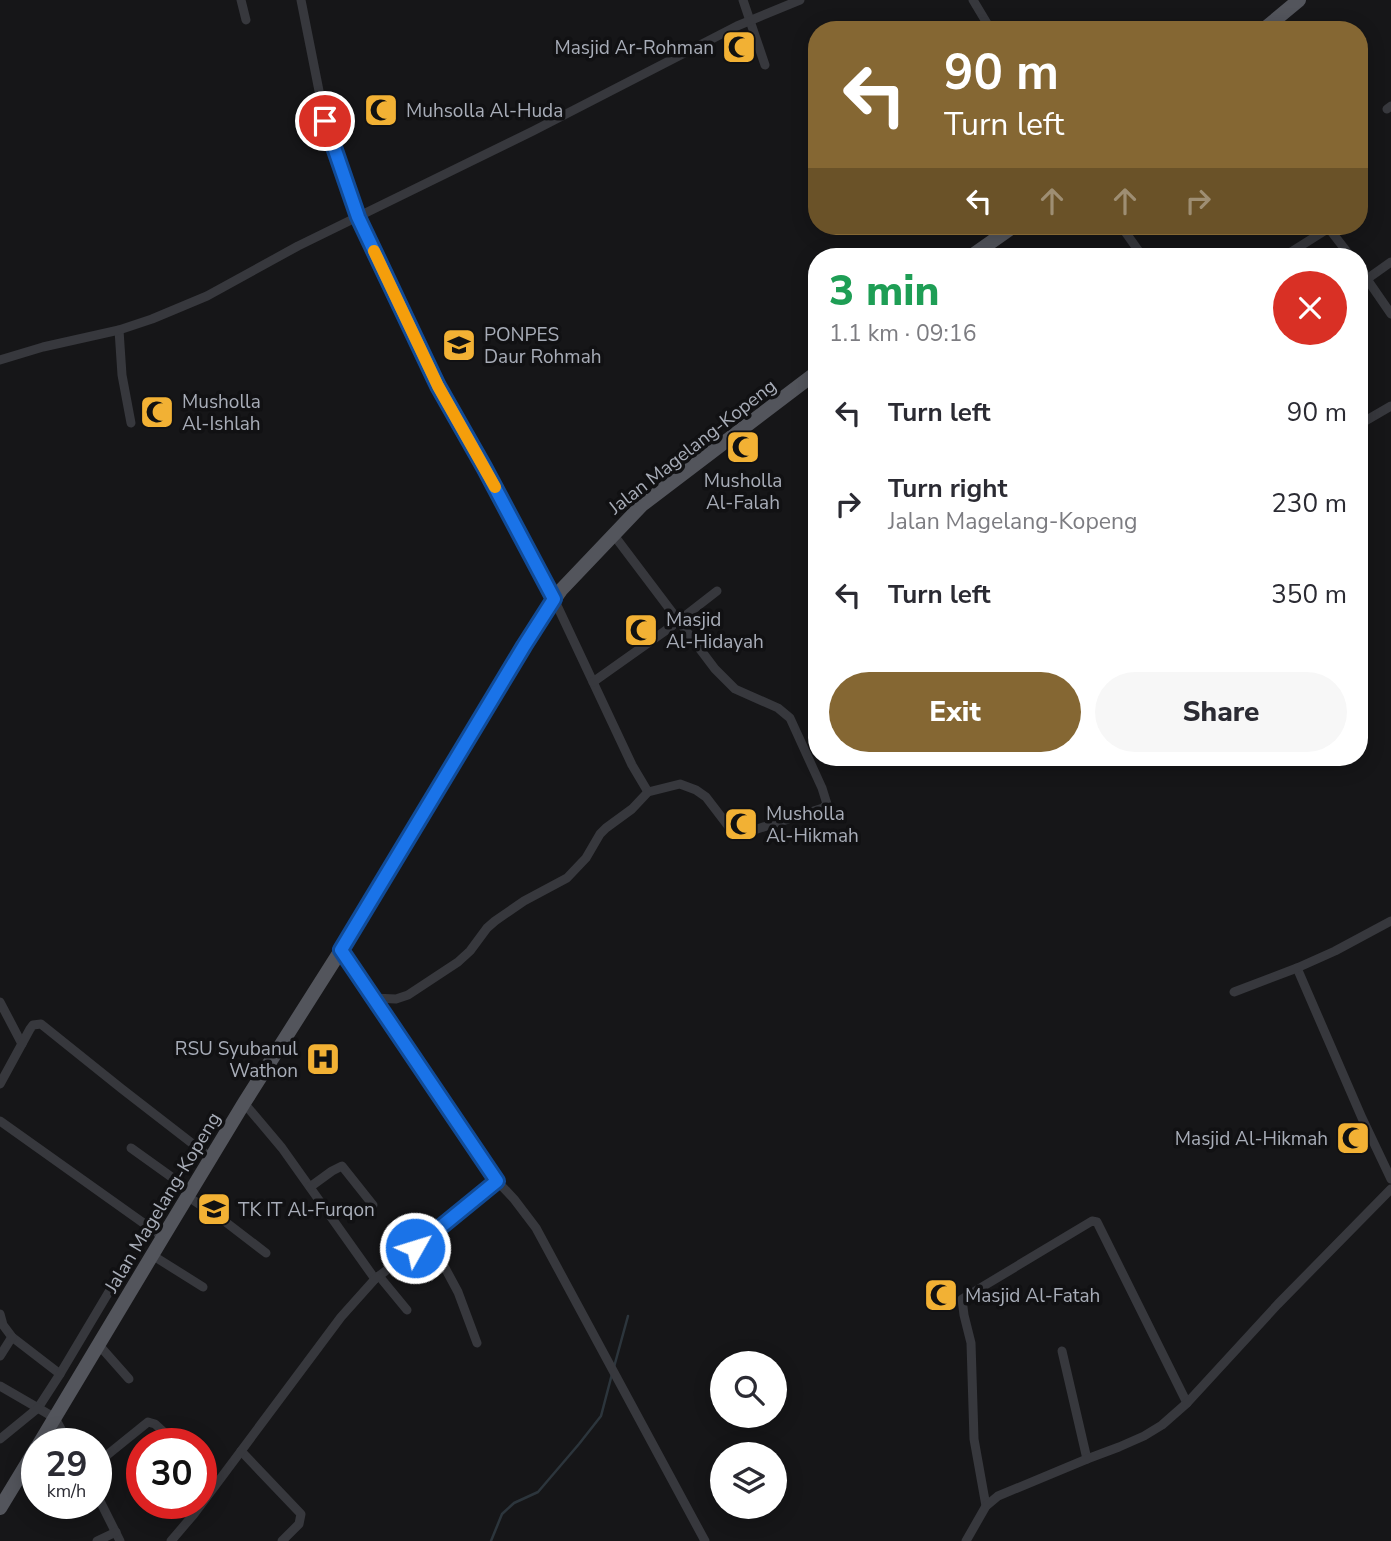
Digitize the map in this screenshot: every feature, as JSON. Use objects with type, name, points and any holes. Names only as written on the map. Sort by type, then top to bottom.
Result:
[{"type":"main road","points":[[1274,21],[1300,0]]},
{"type":"main road","points":[[983,248],[1001,235]]},
{"type":"main road","name":"Jalan Magelang-Kopeng","points":[[49,1428],[244,1103],[341,950],[554,599],[642,505],[808,379]]},
{"type":"main road","name":"Jalan Magelang-Kopeng","points":[[0,1508],[21,1473]]},
{"type":"street","points":[[241,0],[246,20]]},
{"type":"street","points":[[301,0],[325,121],[358,217],[438,386],[554,599],[632,765],[648,792]]},
{"type":"street","points":[[743,0],[765,65]]},
{"type":"street","points":[[0,360],[119,330],[207,296],[298,246],[533,131],[750,20],[800,0]]},
{"type":"street","points":[[973,0],[986,21]]},
{"type":"street","points":[[1296,248],[1316,235]]},
{"type":"street","points":[[1368,279],[1391,262]]},
{"type":"street","points":[[1368,287],[1391,314]]},
{"type":"street","points":[[119,330],[122,375],[131,423]]},
{"type":"street","points":[[1368,419],[1391,406]]},
{"type":"street","points":[[612,534],[715,669],[735,689],[778,708],[790,718],[808,757]]},
{"type":"street","points":[[593,682],[717,592]]},
{"type":"street","points":[[373,998],[396,999],[408,995],[458,962],[495,921],[524,901],[567,878],[586,858],[600,834],[632,809],[648,792],[680,784],[696,790],[706,797],[729,827],[738,832],[751,831],[823,808],[827,804],[812,766]]},
{"type":"street","points":[[1234,992],[1335,951],[1391,921]]},
{"type":"street","points":[[341,950],[497,1181],[536,1228],[705,1541]]},
{"type":"street","points":[[1297,968],[1391,1179]]},
{"type":"street","points":[[0,1002],[22,1044]]},
{"type":"street","points":[[0,1084],[33,1025],[41,1024],[211,1158]]},
{"type":"street","points":[[244,1103],[282,1148],[377,1277],[407,1310]]},
{"type":"street","points":[[0,1121],[163,1237]]},
{"type":"street","points":[[131,1149],[266,1253]]},
{"type":"street","points":[[310,1187],[342,1166],[373,1205]]},
{"type":"street","points":[[171,1541],[341,1317],[377,1277],[497,1181]]},
{"type":"street","points":[[966,1541],[986,1506],[998,1496],[1144,1436],[1162,1425],[1187,1403],[1278,1304],[1391,1189]]},
{"type":"street","points":[[986,1506],[974,1439],[971,1343],[962,1300],[1092,1221],[1097,1222],[1187,1403]]},
{"type":"street","points":[[429,1238],[458,1292],[477,1343]]},
{"type":"street","points":[[152,1255],[203,1287]]},
{"type":"street","points":[[0,1439],[38,1408],[110,1290]]},
{"type":"street","points":[[0,1314],[12,1337],[60,1374]]},
{"type":"street","points":[[0,1356],[12,1337]]},
{"type":"street","points":[[98,1344],[130,1379]]},
{"type":"street","points":[[1062,1351],[1087,1459]]},
{"type":"street","points":[[0,1386],[55,1418],[60,1428]]},
{"type":"street","points":[[141,1428],[148,1422],[159,1428]]},
{"type":"street","points":[[112,1451],[126,1440]]},
{"type":"street","points":[[241,1451],[300,1514],[299,1524],[282,1541]]},
{"type":"street","points":[[97,1541],[118,1536],[109,1519]]},
{"type":"waterway","points":[[614,1367],[628,1316]]},
{"type":"waterway","points":[[491,1541],[502,1514],[514,1503],[538,1492],[601,1416],[612,1374]]},
{"type":"slow traffic","points":[[374,251],[438,386],[495,487]]},
{"type":"place","name":"Masjid Ar-Rohman","points":[[739,47]]},
{"type":"place","name":"Muhsolla Al-Huda","points":[[381,110]]},
{"type":"place","name":"PONPES Daur Rohmah","points":[[459,345]]},
{"type":"place","name":"Musholla Al-Ishlah","points":[[157,412]]},
{"type":"place","name":"Musholla Al-Falah","points":[[743,447]]},
{"type":"place","name":"Masjid Al-Hidayah","points":[[641,630]]},
{"type":"place","name":"Musholla Al-Hikmah","points":[[741,824]]},
{"type":"place","name":"RSU Syubanul Wathon","points":[[323,1059]]},
{"type":"place","name":"Masjid Al-Hikmah","points":[[1353,1138]]},
{"type":"place","name":"TK IT Al-Furqon","points":[[214,1209]]},
{"type":"place","name":"Masjid Al-Fatah","points":[[941,1295]]},
{"type":"route","points":[[325,121],[358,217],[438,386],[554,599],[341,950],[497,1181],[415,1248]]}]
